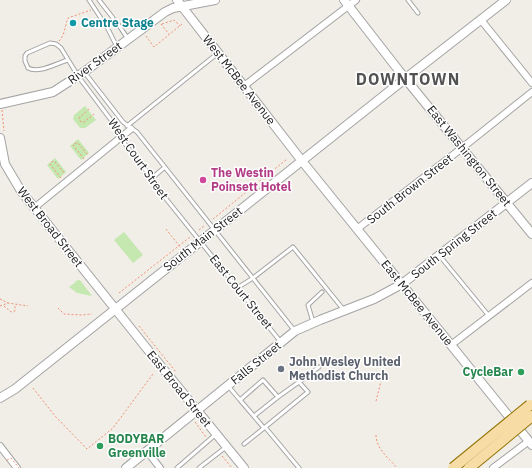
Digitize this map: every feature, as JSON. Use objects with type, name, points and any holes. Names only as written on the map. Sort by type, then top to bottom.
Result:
[{"type":"main road","points":[[453,468],[530,405]]},
{"type":"main road","points":[[469,468],[532,416]]},
{"type":"street","name":"River Street","points":[[0,104],[53,92],[81,74],[179,3],[215,0]]},
{"type":"street","points":[[244,86],[347,3],[356,0]]},
{"type":"street","name":"South Main Street","points":[[0,398],[15,389],[506,0]]},
{"type":"street","name":"West McBee Avenue","points":[[179,3],[302,161]]},
{"type":"street","name":"East Washington Street","points":[[347,3],[532,234]]},
{"type":"street","points":[[481,20],[532,83]]},
{"type":"street","name":"South Brown Street","points":[[357,229],[532,92]]},
{"type":"street","points":[[34,208],[121,137],[129,127]]},
{"type":"street","name":"West Broad Street","points":[[2,136],[1,151],[5,164],[13,178],[34,208],[115,309]]},
{"type":"street","name":"East McBee Avenue","points":[[302,161],[530,443]]},
{"type":"street","name":"South Spring Street","points":[[402,284],[532,183]]},
{"type":"street","points":[[451,345],[532,283]]},
{"type":"street","name":"Falls Street","points":[[126,468],[295,331],[313,322],[374,299],[402,284]]},
{"type":"street","name":"East Broad Street","points":[[115,309],[244,468]]},
{"type":"street","points":[[493,468],[530,443]]},
{"type":"street","points":[[0,446],[18,468]]},
{"type":"street","points":[[147,451],[160,468]]},
{"type":"lane","points":[[88,0],[108,28],[117,47]]},
{"type":"lane","points":[[99,0],[113,18]]},
{"type":"lane","points":[[408,0],[418,13]]},
{"type":"lane","points":[[118,24],[128,39]]},
{"type":"lane","points":[[68,60],[42,69],[33,70],[28,68],[25,61],[25,56],[43,45],[50,43],[56,44],[61,48],[68,60],[81,74]]},
{"type":"lane","points":[[129,127],[218,53]]},
{"type":"lane","name":"West Court Street","points":[[81,74],[123,122],[137,132],[215,230]]},
{"type":"lane","name":"West Court Street","points":[[81,74],[117,128],[121,137],[163,195],[200,242]]},
{"type":"lane","points":[[152,178],[165,167]]},
{"type":"lane","name":"East Court Street","points":[[215,230],[295,331]]},
{"type":"lane","name":"East Court Street","points":[[200,242],[281,342]]},
{"type":"lane","points":[[237,288],[253,278],[293,246],[344,311]]},
{"type":"lane","points":[[439,255],[489,316]]},
{"type":"lane","points":[[313,322],[308,305],[322,292]]},
{"type":"lane","points":[[254,416],[319,367]]},
{"type":"lane","points":[[240,400],[263,380],[278,397]]},
{"type":"lane","points":[[244,444],[308,392],[299,382]]},
{"type":"lane","points":[[228,386],[299,468]]},
{"type":"lane","points":[[177,468],[216,433]]},
{"type":"lane","points":[[199,468],[226,447]]},
{"type":"path","points":[[56,44],[62,38],[68,18],[95,9]]},
{"type":"path","points":[[170,34],[161,24],[174,20],[180,26]]},
{"type":"path","points":[[148,33],[145,36],[154,47],[182,24]]},
{"type":"path","points":[[0,104],[2,136]]},
{"type":"path","points":[[90,109],[79,119],[84,122],[94,114]]},
{"type":"path","points":[[84,159],[74,147],[76,143],[88,156]]},
{"type":"path","points":[[196,232],[287,159]]},
{"type":"path","points":[[61,178],[50,164],[53,161],[65,175]]},
{"type":"path","points":[[166,230],[185,254]]},
{"type":"path","points":[[119,294],[190,236]]},
{"type":"path","points":[[0,299],[8,304]]},
{"type":"path","points":[[0,306],[8,304],[28,306]]},
{"type":"path","points":[[3,305],[11,312],[15,311],[15,305]]},
{"type":"path","points":[[58,308],[64,314],[92,314]]},
{"type":"path","points":[[136,324],[177,373]]},
{"type":"path","points":[[33,388],[55,416],[87,449],[112,428],[153,374]]},
{"type":"path","points":[[376,401],[383,374]]},
{"type":"path","points":[[376,435],[376,441],[383,454],[397,468]]},
{"type":"path","points":[[7,460],[10,458],[18,468]]},
{"type":"green space","points":[[85,106],[96,120],[85,128],[80,128],[73,119],[74,115]]},
{"type":"green space","points":[[78,139],[89,153],[81,160],[70,146]]},
{"type":"green space","points":[[55,158],[66,172],[58,179],[47,165]]},
{"type":"green space","points":[[124,232],[143,255],[133,263],[114,240]]},
{"type":"green space","points":[[80,280],[92,296],[77,293],[69,287],[76,282],[75,281]]},
{"type":"place","name":"Centre Stage","points":[[73,23]]},
{"type":"place","name":"The Westin Poinsett Hotel","points":[[203,180]]},
{"type":"place","name":"John Wesley United Methodist Church","points":[[281,369]]},
{"type":"place","name":"CycleBar","points":[[521,372]]},
{"type":"place","name":"BODYBAR Greenville","points":[[100,446]]},
{"type":"district","name":"DOWNTOWN","points":[[408,79]]}]
